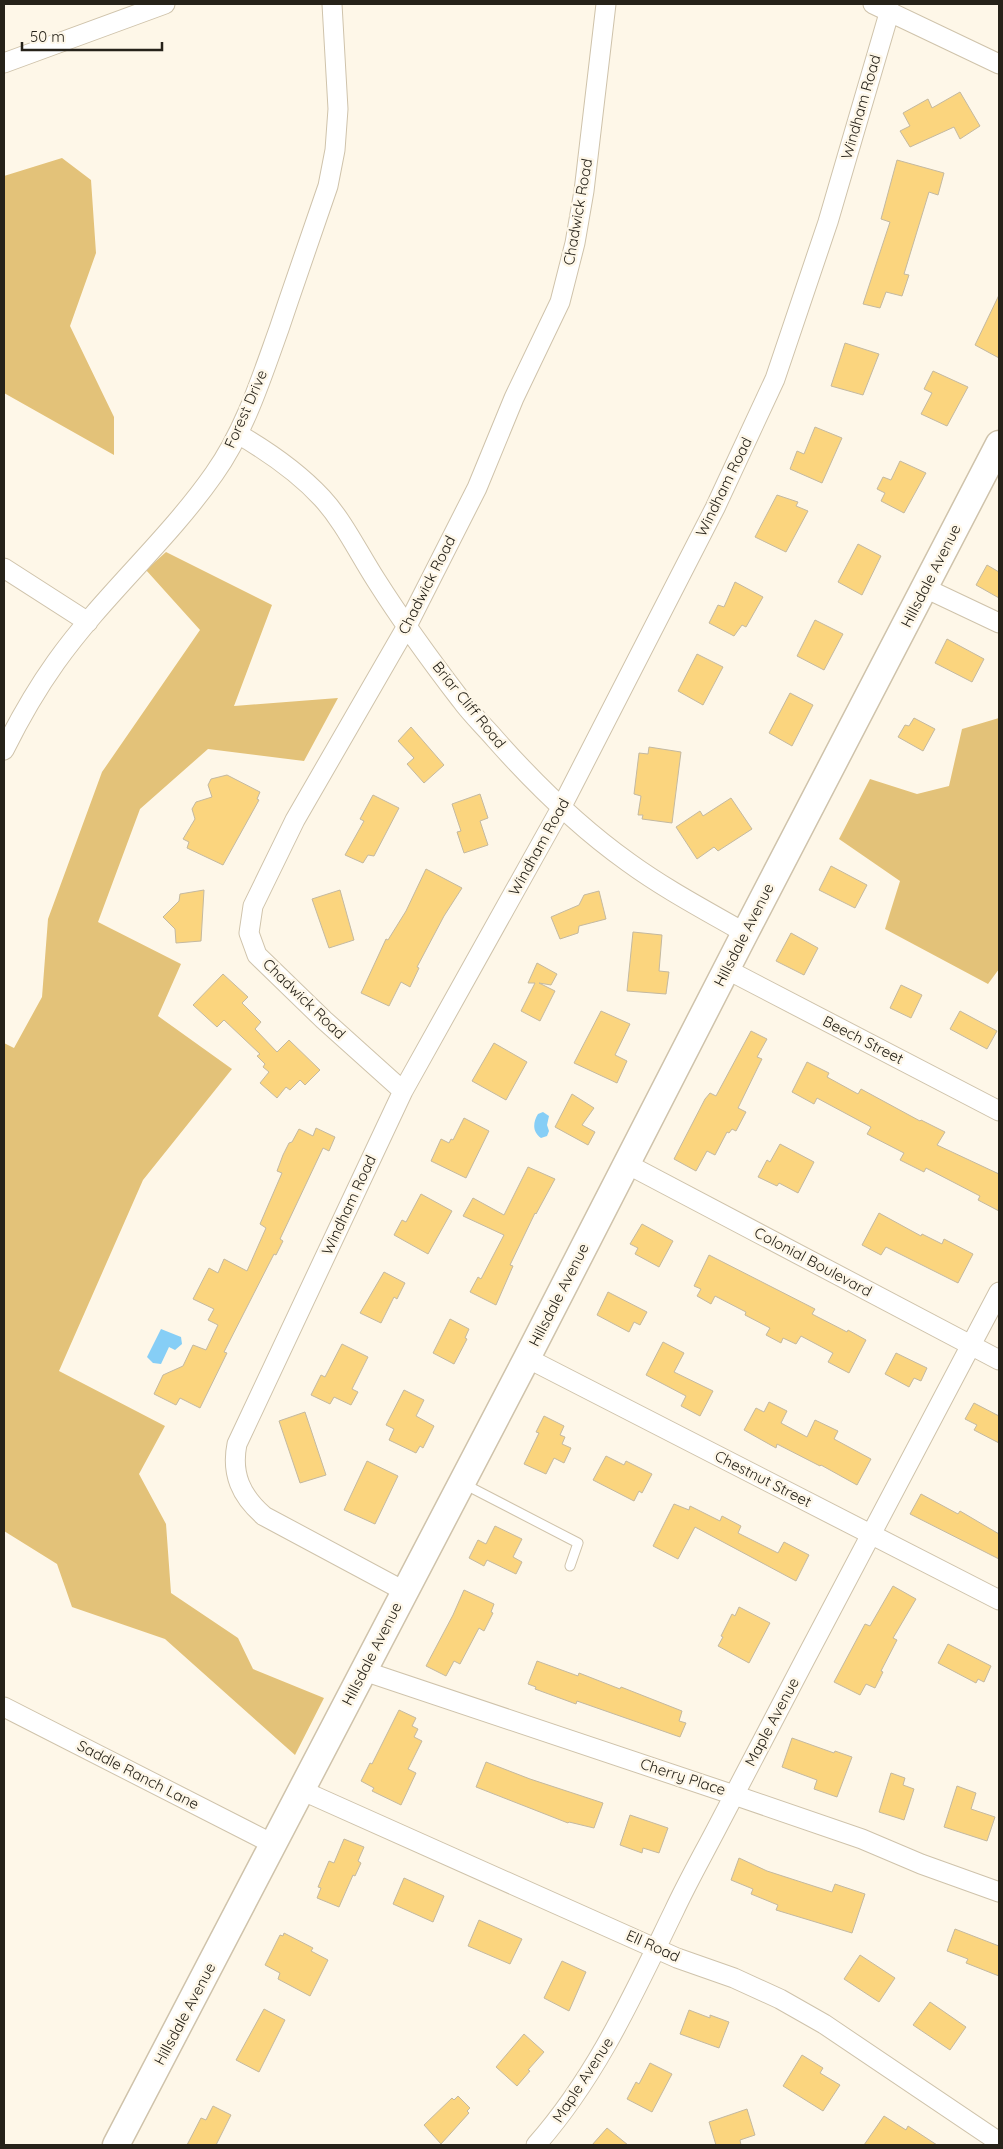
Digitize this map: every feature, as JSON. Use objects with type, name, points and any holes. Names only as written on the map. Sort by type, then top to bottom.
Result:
[{"type":"street","points":[[4,62],[165,4]]},
{"type":"street","name":"Forest Drive","points":[[4,750],[31,700],[56,661],[185,512],[215,472],[238,434],[255,398],[328,186],[335,150],[338,109],[332,4]]},
{"type":"street","name":"Chadwick Road","points":[[403,1091],[324,1020],[257,955],[249,933],[253,906],[295,820],[407,626],[477,488],[514,398],[560,302],[575,243],[584,191],[606,4]]},
{"type":"street","points":[[881,7],[999,64]]},
{"type":"street","name":"Windham Road","points":[[404,1591],[264,1516],[250,1504],[240,1490],[235,1472],[237,1444],[403,1091],[561,808],[715,508],[775,379],[828,222],[881,7]]},
{"type":"street","name":"Briar Cliff Road","points":[[238,434],[274,455],[301,477],[322,498],[343,526],[407,626],[462,701],[519,766],[561,808],[628,862],[673,892],[745,933]]},
{"type":"street","name":"Hillsdale Avenue","points":[[116,2145],[527,1358],[726,969],[999,444]]},
{"type":"street","points":[[4,568],[88,622]]},
{"type":"street","points":[[925,588],[999,623]]},
{"type":"street","name":"Beech Street","points":[[726,969],[999,1111]]},
{"type":"street","name":"Colonial Boulevard","points":[[626,1164],[999,1360]]},
{"type":"street","name":"Maple Avenue","points":[[536,2145],[553,2126],[584,2084],[611,2039],[734,1794],[999,1292]]},
{"type":"street","name":"Chestnut Street","points":[[527,1358],[999,1600]]},
{"type":"street","name":"Cherry Place","points":[[364,1671],[734,1794],[862,1839],[920,1864],[999,1892]]},
{"type":"street","name":"Saddle Ranch Lane","points":[[4,1707],[273,1844]]},
{"type":"street","name":"Ell Road","points":[[301,1790],[677,1958],[734,1978],[787,2003],[824,2024],[989,2141]]},
{"type":"lane","points":[[461,1483],[578,1543],[570,1566]]},
{"type":"shaded area","points":[[62,158],[91,180],[96,253],[70,326],[114,417],[114,455],[4,393],[4,176]]},
{"type":"shaded area","points":[[166,552],[272,605],[234,706],[338,698],[304,761],[208,749],[140,809],[98,922],[181,964],[158,1016],[232,1069],[143,1180],[59,1371],[165,1426],[139,1474],[166,1524],[171,1593],[238,1638],[253,1669],[324,1698],[295,1755],[165,1639],[72,1607],[57,1564],[4,1531],[4,1043],[14,1048],[42,997],[48,919],[102,772],[200,630],[146,570]]},
{"type":"shaded area","points":[[999,718],[999,969],[988,984],[885,929],[900,881],[839,839],[870,779],[917,794],[949,786],[962,729]]},
{"type":"water","points":[[543,1112],[549,1116],[547,1125],[549,1131],[547,1136],[541,1138],[536,1133],[534,1124],[538,1114]]},
{"type":"water","points":[[161,1329],[181,1337],[182,1344],[175,1350],[169,1347],[161,1364],[153,1363],[147,1357]]},
{"type":"building","points":[[960,92],[980,126],[960,139],[954,127],[910,147],[900,131],[910,126],[903,113],[928,99],[932,108]]},
{"type":"building","points":[[897,160],[944,173],[938,195],[929,192],[904,274],[909,275],[902,296],[886,292],[880,308],[863,304],[890,222],[881,219]]},
{"type":"building","points":[[999,295],[999,358],[975,345]]},
{"type":"building","points":[[845,343],[879,354],[863,395],[831,386]]},
{"type":"building","points":[[933,371],[968,387],[947,426],[921,414],[932,393],[924,389]]},
{"type":"building","points":[[815,427],[842,438],[822,483],[790,469],[797,451],[804,454]]},
{"type":"building","points":[[900,461],[926,473],[904,513],[881,501],[885,493],[877,489],[883,477],[891,480]]},
{"type":"building","points":[[777,495],[798,502],[796,506],[808,511],[786,552],[755,537]]},
{"type":"building","points":[[858,544],[881,556],[862,595],[838,582]]},
{"type":"building","points":[[987,565],[999,572],[999,598],[976,585]]},
{"type":"building","points":[[735,582],[763,597],[746,627],[742,625],[734,636],[709,623],[718,605],[724,607]]},
{"type":"building","points":[[815,620],[843,634],[824,670],[797,656]]},
{"type":"building","points":[[947,639],[984,659],[972,682],[935,663]]},
{"type":"building","points":[[697,654],[723,667],[703,705],[678,691]]},
{"type":"building","points":[[790,693],[813,705],[792,746],[769,733]]},
{"type":"building","points":[[914,718],[935,729],[923,751],[898,737],[905,725],[909,726]]},
{"type":"building","points":[[411,727],[444,765],[424,783],[407,764],[414,758],[398,741]]},
{"type":"building","points":[[649,747],[681,752],[672,823],[642,819],[643,815],[638,815],[641,796],[634,794],[639,753],[648,754]]},
{"type":"building","points":[[227,775],[260,792],[257,799],[259,800],[223,865],[187,848],[189,842],[183,839],[195,819],[192,809],[196,802],[212,797],[208,785],[211,779]]},
{"type":"building","points":[[480,794],[488,818],[480,821],[488,845],[464,853],[457,832],[461,831],[452,804]]},
{"type":"building","points":[[373,795],[399,808],[374,856],[368,855],[363,863],[345,855],[364,821],[360,819]]},
{"type":"building","points":[[731,798],[752,829],[718,851],[714,847],[697,859],[676,827],[700,811],[703,816]]},
{"type":"building","points":[[831,866],[867,885],[855,908],[819,890]]},
{"type":"building","points":[[426,869],[462,888],[444,916],[417,967],[419,968],[410,987],[401,982],[389,1006],[361,993],[386,939],[388,940],[406,911]]},
{"type":"building","points":[[204,890],[201,941],[176,943],[175,929],[163,917],[179,901],[180,894]]},
{"type":"building","points":[[340,890],[354,940],[329,948],[312,899]]},
{"type":"building","points":[[599,891],[606,919],[579,926],[578,933],[560,939],[551,917],[579,905],[584,895]]},
{"type":"building","points":[[633,932],[662,935],[659,971],[669,972],[666,994],[627,991]]},
{"type":"building","points":[[791,933],[818,948],[804,975],[776,961]]},
{"type":"building","points":[[537,963],[557,974],[551,985],[539,983],[555,991],[540,1021],[521,1011],[535,983],[528,983]]},
{"type":"building","points":[[223,974],[248,997],[242,1003],[261,1022],[255,1029],[277,1052],[289,1040],[320,1070],[305,1085],[300,1080],[290,1090],[286,1087],[277,1098],[260,1083],[269,1072],[263,1067],[265,1064],[257,1056],[260,1054],[224,1020],[217,1027],[193,1005]]},
{"type":"building","points":[[901,985],[922,995],[911,1018],[890,1008]]},
{"type":"building","points":[[601,1011],[630,1024],[615,1055],[627,1061],[617,1083],[574,1063]]},
{"type":"building","points":[[960,1011],[997,1031],[987,1049],[950,1029]]},
{"type":"building","points":[[751,1031],[767,1039],[757,1057],[762,1059],[738,1108],[746,1112],[736,1131],[732,1129],[729,1133],[727,1132],[715,1155],[707,1151],[696,1171],[674,1159],[705,1099],[710,1093],[716,1096]]},
{"type":"building","points":[[494,1043],[527,1062],[506,1100],[472,1081]]},
{"type":"building","points":[[807,1062],[829,1073],[827,1077],[858,1094],[861,1089],[920,1121],[945,1132],[937,1145],[999,1174],[999,1211],[978,1200],[980,1196],[926,1168],[924,1172],[900,1160],[904,1153],[867,1134],[871,1127],[817,1098],[814,1104],[792,1092]]},
{"type":"building","points":[[572,1094],[594,1108],[582,1125],[595,1132],[588,1145],[555,1127]]},
{"type":"building","points":[[464,1118],[489,1131],[466,1178],[431,1161],[441,1139],[449,1143],[451,1139],[453,1140]]},
{"type":"building","points":[[316,1128],[335,1137],[329,1151],[323,1148],[280,1239],[283,1241],[276,1255],[274,1254],[224,1352],[227,1353],[200,1408],[180,1398],[176,1405],[154,1394],[163,1375],[183,1366],[193,1345],[206,1350],[218,1325],[208,1320],[214,1309],[193,1299],[209,1268],[218,1273],[224,1259],[247,1271],[266,1228],[260,1224],[282,1173],[277,1171],[283,1155],[299,1129],[313,1136]]},
{"type":"building","points":[[780,1144],[814,1162],[798,1193],[779,1183],[777,1186],[758,1177],[767,1160],[770,1162]]},
{"type":"building","points":[[528,1167],[555,1179],[535,1213],[510,1265],[513,1266],[496,1305],[470,1292],[478,1277],[481,1279],[504,1235],[463,1216],[473,1198],[504,1215]]},
{"type":"building","points":[[421,1194],[452,1211],[428,1254],[394,1235],[402,1220],[406,1222]]},
{"type":"building","points":[[879,1213],[921,1236],[922,1234],[942,1244],[944,1239],[973,1254],[958,1283],[886,1247],[881,1255],[862,1245]]},
{"type":"building","points":[[642,1224],[673,1241],[659,1267],[635,1254],[638,1248],[630,1244]]},
{"type":"building","points":[[709,1255],[815,1309],[812,1314],[866,1340],[849,1373],[828,1362],[833,1353],[801,1336],[796,1344],[783,1338],[781,1343],[766,1335],[770,1328],[745,1315],[746,1312],[715,1296],[711,1304],[697,1296],[701,1289],[694,1286]]},
{"type":"building","points":[[384,1272],[405,1283],[397,1299],[394,1297],[381,1323],[360,1313]]},
{"type":"building","points":[[608,1292],[647,1312],[640,1325],[634,1322],[629,1332],[597,1315]]},
{"type":"building","points":[[450,1319],[469,1329],[465,1338],[467,1339],[454,1364],[433,1353]]},
{"type":"building","points":[[663,1342],[684,1353],[674,1372],[713,1391],[700,1416],[681,1406],[686,1396],[646,1375]]},
{"type":"building","points":[[342,1344],[368,1357],[352,1389],[358,1392],[351,1405],[334,1397],[330,1404],[311,1395],[321,1375],[325,1377]]},
{"type":"building","points":[[896,1353],[927,1368],[921,1381],[914,1378],[909,1387],[885,1374]]},
{"type":"building","points":[[404,1390],[424,1400],[416,1416],[434,1426],[423,1448],[420,1446],[416,1453],[389,1440],[394,1429],[386,1425]]},
{"type":"building","points":[[769,1402],[787,1411],[781,1423],[807,1437],[815,1420],[838,1431],[834,1439],[871,1459],[857,1485],[821,1465],[777,1444],[776,1448],[744,1430],[756,1408],[764,1412]]},
{"type":"building","points":[[974,1403],[999,1416],[999,1443],[974,1430],[977,1425],[965,1419]]},
{"type":"building","points":[[305,1412],[326,1475],[300,1483],[279,1421]]},
{"type":"building","points":[[544,1416],[564,1426],[560,1435],[565,1437],[562,1444],[571,1448],[564,1463],[554,1458],[546,1474],[524,1464],[539,1433],[536,1432]]},
{"type":"building","points":[[606,1456],[624,1465],[626,1461],[652,1474],[642,1493],[639,1491],[634,1501],[593,1480]]},
{"type":"building","points":[[367,1461],[398,1476],[375,1524],[344,1510]]},
{"type":"building","points":[[921,1494],[958,1514],[960,1511],[999,1534],[999,1559],[910,1514]]},
{"type":"building","points":[[674,1504],[689,1510],[690,1506],[720,1521],[722,1516],[741,1526],[738,1533],[778,1553],[784,1542],[809,1555],[796,1581],[695,1527],[678,1559],[653,1546]]},
{"type":"building","points":[[495,1526],[522,1539],[513,1557],[522,1562],[516,1574],[487,1560],[484,1566],[469,1558],[478,1540],[486,1544]]},
{"type":"building","points":[[893,1586],[916,1599],[893,1638],[897,1640],[881,1671],[883,1672],[875,1688],[866,1684],[860,1695],[834,1682],[865,1624],[870,1626]]},
{"type":"building","points":[[464,1590],[494,1604],[491,1612],[493,1613],[484,1631],[479,1628],[460,1664],[454,1661],[446,1676],[426,1666]]},
{"type":"building","points":[[739,1607],[770,1623],[749,1663],[718,1646],[732,1614],[735,1616]]},
{"type":"building","points":[[948,1644],[991,1666],[984,1682],[978,1679],[976,1683],[938,1663]]},
{"type":"building","points":[[537,1661],[578,1676],[579,1673],[620,1689],[621,1687],[682,1711],[679,1721],[686,1723],[680,1737],[577,1701],[576,1704],[535,1689],[536,1687],[528,1684]]},
{"type":"building","points":[[399,1710],[416,1718],[412,1726],[418,1729],[414,1737],[422,1741],[408,1769],[416,1773],[401,1805],[372,1791],[374,1788],[361,1781],[370,1763],[372,1764]]},
{"type":"building","points":[[792,1738],[834,1753],[835,1751],[852,1757],[837,1797],[814,1789],[817,1780],[782,1767]]},
{"type":"building","points":[[486,1762],[603,1803],[594,1828],[568,1823],[476,1787]]},
{"type":"building","points":[[891,1773],[905,1778],[903,1785],[914,1789],[904,1820],[879,1812]]},
{"type":"building","points":[[957,1786],[976,1793],[971,1809],[995,1817],[987,1841],[944,1827]]},
{"type":"building","points":[[630,1815],[668,1828],[659,1853],[643,1848],[642,1853],[620,1845]]},
{"type":"building","points":[[344,1839],[364,1847],[358,1861],[361,1863],[355,1876],[353,1875],[339,1907],[317,1898],[321,1888],[318,1887],[329,1861],[334,1863]]},
{"type":"building","points":[[739,1858],[767,1871],[832,1892],[835,1884],[865,1894],[852,1933],[776,1910],[778,1905],[751,1894],[753,1889],[731,1880]]},
{"type":"building","points":[[404,1878],[444,1896],[433,1922],[393,1904]]},
{"type":"building","points":[[479,1920],[522,1939],[510,1964],[468,1946]]},
{"type":"building","points":[[955,1929],[999,1946],[999,1976],[966,1963],[968,1959],[947,1951]]},
{"type":"building","points":[[284,1933],[313,1948],[311,1951],[328,1960],[310,1996],[278,1979],[280,1973],[265,1965],[280,1935],[283,1936]]},
{"type":"building","points":[[860,1955],[895,1978],[879,2002],[844,1979]]},
{"type":"building","points":[[562,1961],[586,1972],[569,2011],[544,1998]]},
{"type":"building","points":[[930,2002],[966,2027],[950,2050],[913,2025]]},
{"type":"building","points":[[264,2009],[285,2020],[259,2072],[236,2060]]},
{"type":"building","points":[[689,2010],[710,2018],[710,2015],[729,2022],[719,2048],[680,2034]]},
{"type":"building","points":[[524,2034],[544,2052],[517,2086],[496,2067]]},
{"type":"building","points":[[802,2055],[823,2068],[820,2073],[840,2085],[823,2111],[783,2086]]},
{"type":"building","points":[[650,2063],[672,2074],[652,2112],[627,2099],[636,2082],[639,2084]]},
{"type":"building","points":[[458,2096],[470,2108],[467,2111],[469,2113],[441,2144],[424,2125],[452,2098],[454,2100]]},
{"type":"building","points":[[213,2106],[231,2115],[216,2145],[187,2145],[201,2118],[206,2120]]},
{"type":"building","points":[[747,2109],[755,2135],[740,2140],[741,2145],[716,2145],[709,2122]]},
{"type":"building","points":[[884,2116],[906,2130],[908,2126],[937,2145],[864,2145]]},
{"type":"building","points":[[607,2128],[628,2145],[592,2145]]}]
